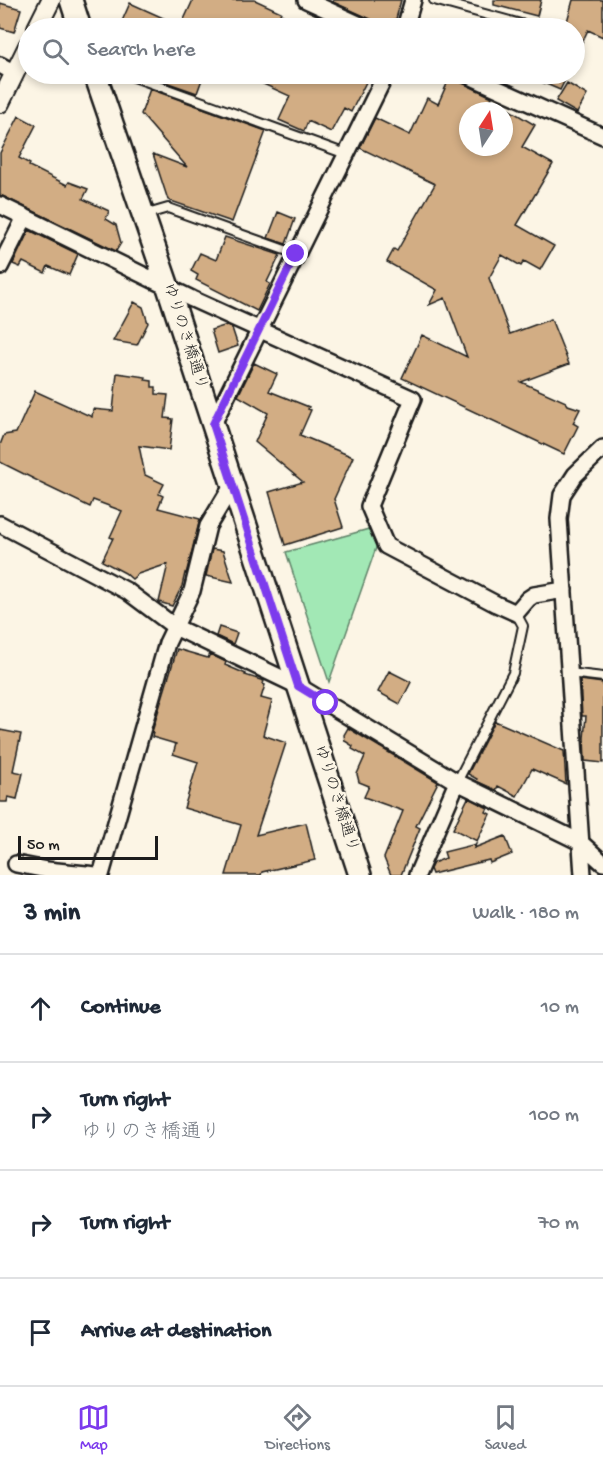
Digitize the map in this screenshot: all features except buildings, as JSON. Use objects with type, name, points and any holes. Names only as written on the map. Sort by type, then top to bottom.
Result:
[{"type":"main road","points":[[71,0],[77,18]]},
{"type":"main road","name":"ゆりのき橋通り","points":[[97,84],[168,287],[360,875]]},
{"type":"street","points":[[42,18],[51,0]]},
{"type":"street","points":[[306,0],[345,18]]},
{"type":"street","points":[[408,18],[413,0]]},
{"type":"street","points":[[0,103],[16,64]]},
{"type":"street","points":[[213,424],[381,84]]},
{"type":"street","points":[[487,84],[603,136]]},
{"type":"street","points":[[0,205],[258,330],[413,399],[369,506],[386,546],[516,613],[534,595],[564,590]]},
{"type":"street","points":[[0,267],[25,217]]},
{"type":"street","points":[[583,875],[559,519],[562,495],[575,475],[603,448]]},
{"type":"street","points":[[101,875],[167,643],[192,591],[208,526],[232,486]]},
{"type":"street","points":[[0,525],[127,591],[175,627],[298,686],[457,782],[580,842],[603,863]]},
{"type":"street","points":[[417,875],[457,782]]},
{"type":"street","points":[[16,864],[96,875]]},
{"type":"lane","points":[[434,0],[499,18]]},
{"type":"lane","points":[[154,84],[346,154]]},
{"type":"lane","points":[[143,215],[168,208],[296,254]]},
{"type":"lane","points":[[457,782],[513,673],[523,626],[516,613]]},
{"type":"lane","points":[[569,673],[603,677]]},
{"type":"green space","points":[[369,529],[377,545],[329,682],[286,552]]},
{"type":"route","points":[[296,254],[213,424],[298,686],[326,703]]}]
